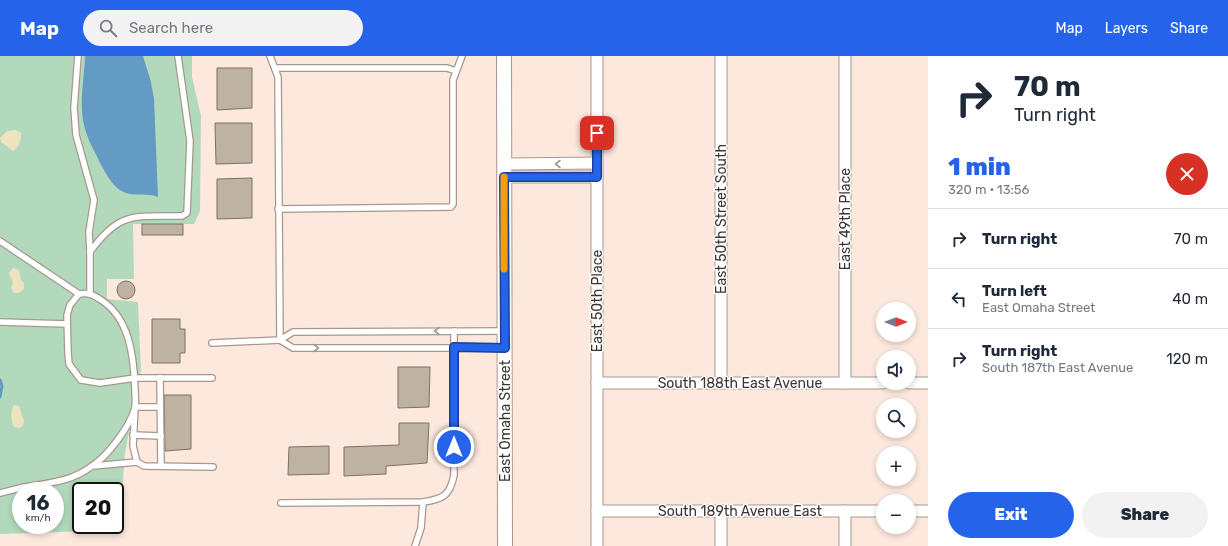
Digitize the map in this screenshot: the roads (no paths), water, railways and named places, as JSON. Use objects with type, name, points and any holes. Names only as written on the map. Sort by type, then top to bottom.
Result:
[{"type":"street","name":"East Omaha Street","points":[[504,56],[505,546]]},
{"type":"street","name":"East 50th Place","points":[[597,56],[597,546]]},
{"type":"street","name":"East 50th Street South","points":[[721,56],[721,383]]},
{"type":"street","name":"East 49th Place","points":[[845,56],[845,383]]},
{"type":"street","points":[[504,170],[596,164]]},
{"type":"street","points":[[504,170],[597,177]]},
{"type":"street","name":"South 188th East Avenue","points":[[597,383],[876,383]]},
{"type":"street","points":[[916,383],[928,383]]},
{"type":"street","name":"South 189th Avenue East","points":[[597,511],[876,511]]},
{"type":"street","points":[[721,511],[721,546]]},
{"type":"street","points":[[845,511],[845,546]]},
{"type":"street","points":[[916,511],[928,511]]},
{"type":"lane","points":[[78,56],[74,108],[76,135],[94,200],[89,232],[90,294]]},
{"type":"lane","points":[[90,252],[114,226],[129,218],[182,216],[187,214],[189,204],[190,140],[178,56]]},
{"type":"lane","points":[[270,56],[278,76],[280,340]]},
{"type":"lane","points":[[278,209],[452,207],[453,80],[462,56]]},
{"type":"lane","points":[[275,68],[447,68],[456,71]]},
{"type":"lane","points":[[0,241],[79,294],[90,294],[112,307],[118,314],[128,341],[135,378],[133,435],[134,455],[137,462]]},
{"type":"lane","points":[[79,294],[70,305],[67,324],[69,364],[81,380],[100,383],[135,378],[212,378]]},
{"type":"lane","points":[[0,322],[67,324]]},
{"type":"lane","points":[[281,504],[423,502],[438,500],[445,496],[452,487],[454,475],[454,331]]},
{"type":"lane","points":[[212,343],[280,340],[293,332],[504,331]]},
{"type":"lane","points":[[280,340],[293,348],[505,348]]},
{"type":"lane","points":[[160,378],[161,466]]},
{"type":"lane","points":[[135,407],[160,407]]},
{"type":"lane","points":[[0,493],[22,487],[66,480],[93,466],[112,446],[135,407]]},
{"type":"lane","points":[[133,435],[161,436]]},
{"type":"lane","points":[[93,466],[137,462],[144,466],[213,467]]},
{"type":"lane","points":[[415,546],[421,528],[423,502]]},
{"type":"water","points":[[85,56],[143,56],[151,82],[154,99],[158,197],[129,194],[120,190],[111,181],[100,163],[86,132],[82,113]]},
{"type":"waterway","points":[[0,380],[2,386],[0,397]]}]
